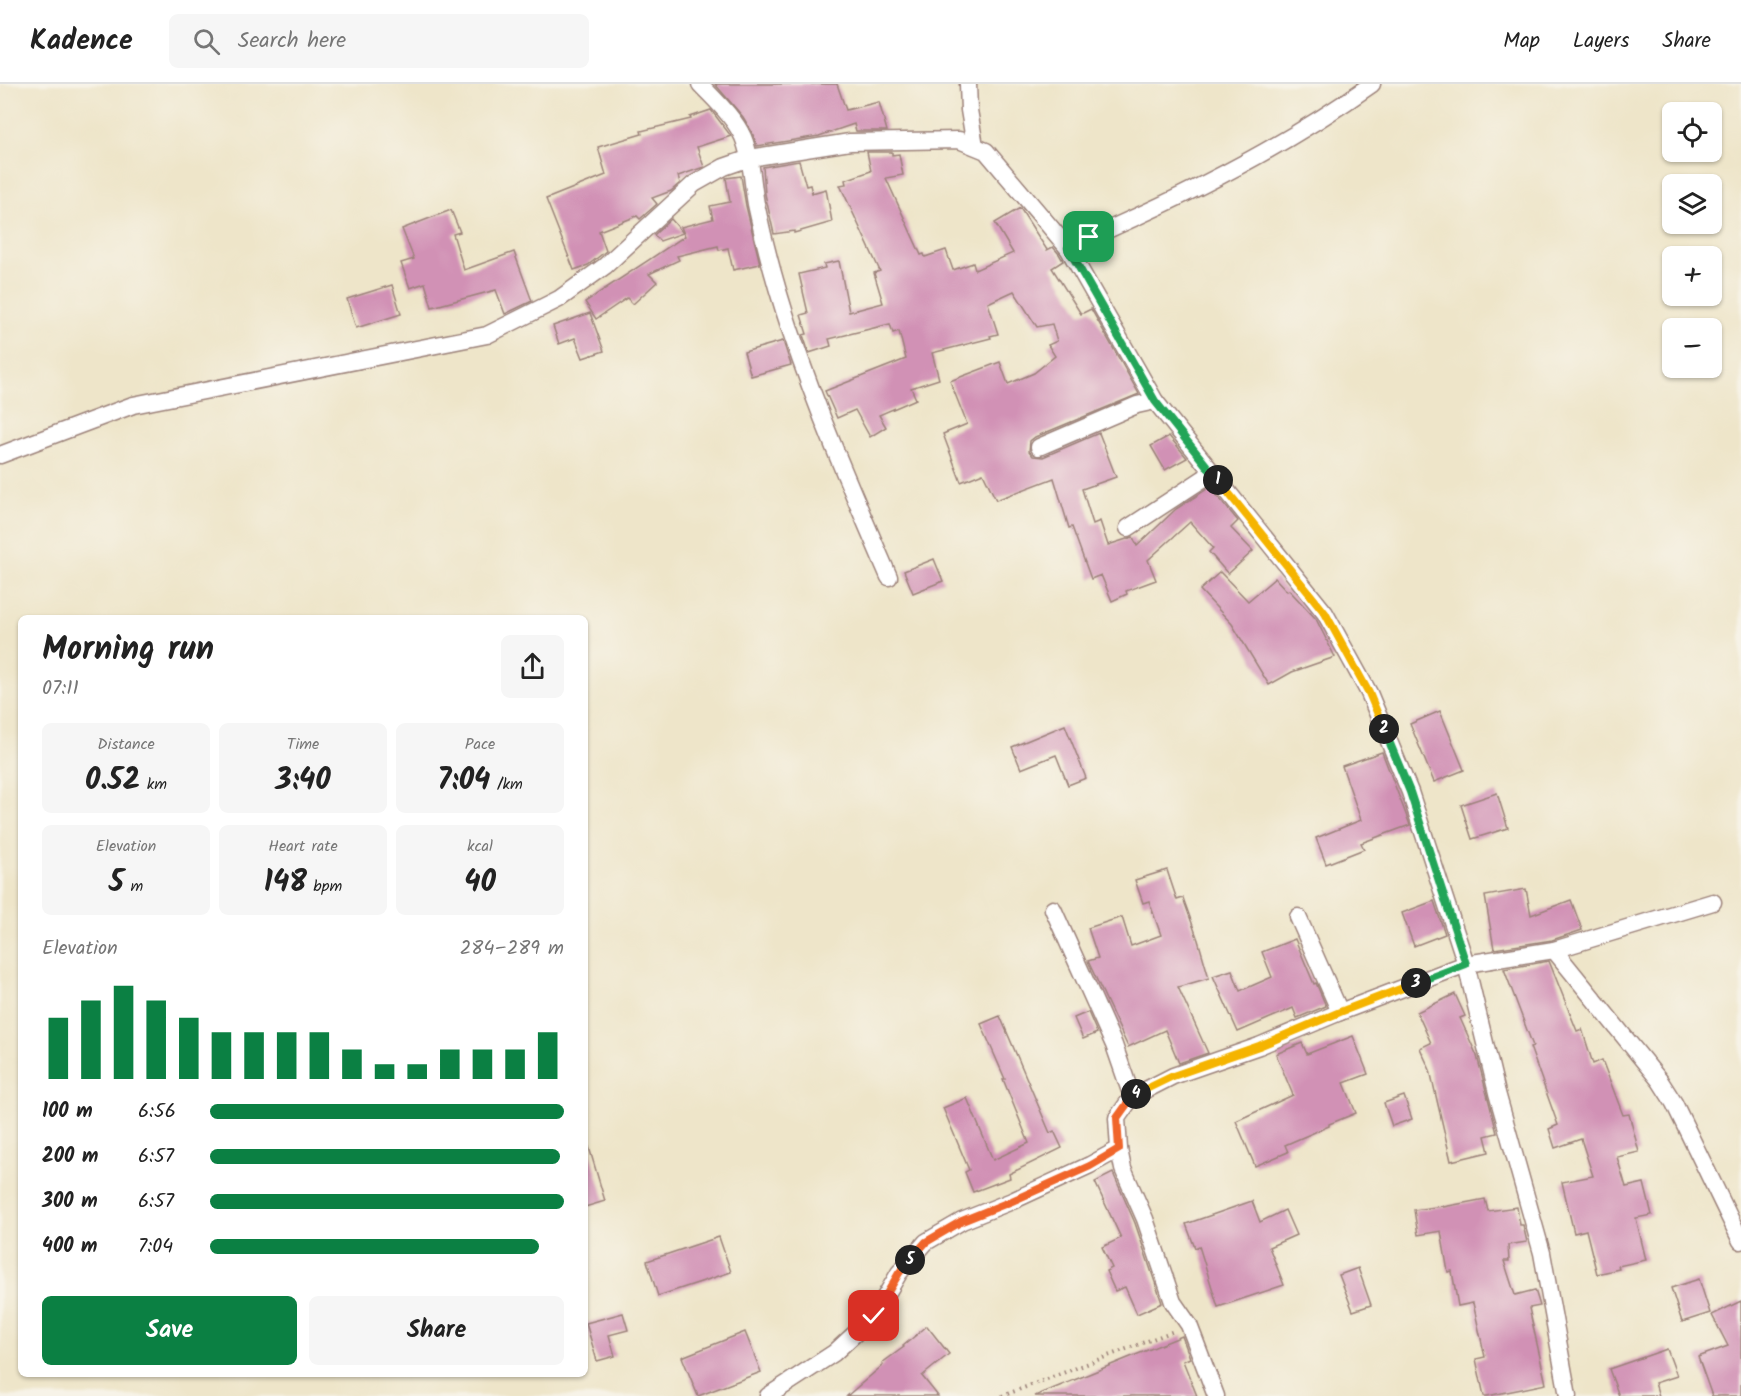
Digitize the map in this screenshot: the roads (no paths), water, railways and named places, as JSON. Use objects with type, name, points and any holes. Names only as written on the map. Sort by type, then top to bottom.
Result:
[{"type":"street","points":[[700,84],[734,123],[742,136],[750,158],[756,202],[772,271],[794,340],[815,403],[889,577]]},
{"type":"street","points":[[968,84],[969,110],[975,146]]},
{"type":"street","points":[[1068,248],[1259,156],[1372,84]]},
{"type":"street","points":[[0,455],[133,405],[487,334],[559,299],[604,266],[694,184],[724,167],[750,158],[850,142],[959,140],[986,152],[1068,248],[1155,401],[1325,613],[1369,693],[1410,792],[1466,964],[1497,1093],[1542,1253],[1568,1396]]},
{"type":"street","points":[[1039,447],[1137,405],[1155,401]]},
{"type":"street","points":[[1128,528],[1212,473]]},
{"type":"street","points":[[1215,1396],[1189,1325],[1173,1302],[1145,1219],[1123,1169],[1117,1118],[1132,1097],[1173,1076],[1259,1046],[1466,964],[1554,950],[1713,902]]},
{"type":"street","points":[[1053,909],[1114,1045],[1132,1097]]},
{"type":"street","points":[[1298,917],[1340,1012]]},
{"type":"street","points":[[1554,950],[1660,1081],[1674,1103],[1741,1241]]},
{"type":"street","points":[[768,1396],[834,1353],[874,1316],[899,1273],[926,1242],[962,1221],[1090,1166],[1119,1149]]}]
